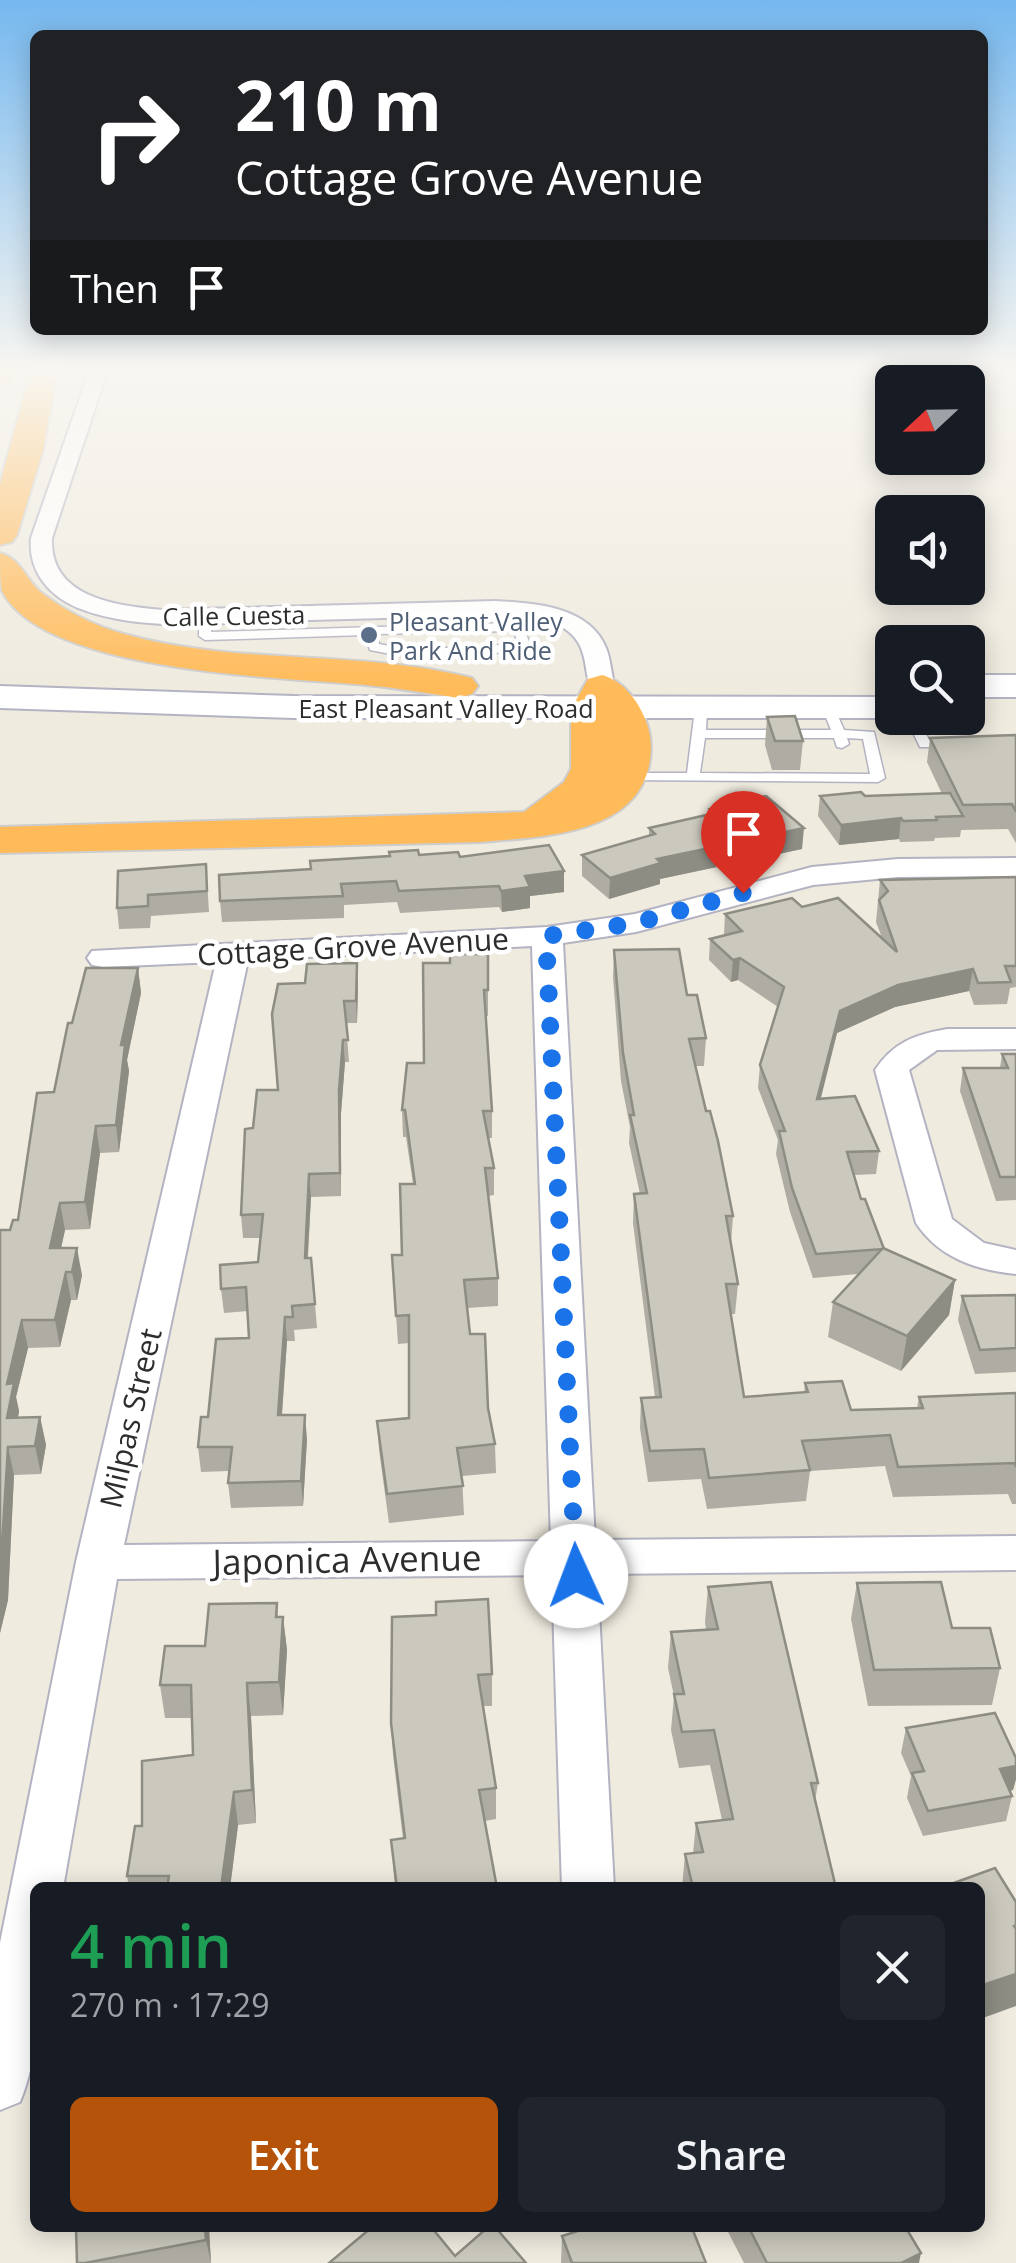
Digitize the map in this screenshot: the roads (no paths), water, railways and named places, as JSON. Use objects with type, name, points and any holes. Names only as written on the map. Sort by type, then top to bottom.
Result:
[{"type":"highway","points":[[0,535],[20,475]]},
{"type":"highway","points":[[0,564],[8,580],[37,608],[116,643],[204,660],[366,672],[458,686]]},
{"type":"highway","points":[[0,840],[447,831],[584,814],[606,802],[627,776],[629,730],[605,702]]},
{"type":"highway","points":[[540,820],[582,790],[592,769],[605,702]]},
{"type":"highway","points":[[0,831],[64,836]]},
{"type":"main road","name":"East Pleasant Valley Road","points":[[0,675],[458,686],[605,702],[715,737],[828,733],[875,715]]},
{"type":"main road","name":"East Pleasant Valley Road","points":[[0,697],[294,707],[605,702],[875,686]]},
{"type":"main road","points":[[985,686],[1016,686]]},
{"type":"main road","points":[[985,719],[1016,708]]},
{"type":"street","name":"Calle Cuesta","points":[[62,475],[43,531],[43,562],[60,586],[93,606],[123,614],[436,620],[517,609],[578,627],[593,645],[605,702]]},
{"type":"street","name":"Cottage Grove Avenue","points":[[103,958],[546,936],[636,923],[812,876],[898,868],[1016,868]]},
{"type":"street","points":[[546,936],[588,1882]]},
{"type":"street","name":"Milpas Street","points":[[38,1882],[98,1562],[234,952]]},
{"type":"street","points":[[1016,1039],[929,1042],[910,1049],[892,1070],[935,1223],[957,1245],[1016,1262]]},
{"type":"street","name":"Japonica Avenue","points":[[98,1562],[1016,1553]]},
{"type":"street","points":[[0,2083],[30,1924]]},
{"type":"lane","points":[[205,617],[206,636],[370,632],[436,620],[515,628],[521,632],[524,647],[401,654],[374,647],[370,632]]},
{"type":"lane","points":[[627,776],[878,778],[869,735],[828,733],[756,746],[715,737]]},
{"type":"lane","points":[[920,735],[925,744],[944,735]]},
{"type":"lane","points":[[694,777],[715,737]]},
{"type":"lane","points":[[715,737],[728,778]]},
{"type":"lane","points":[[756,746],[763,778]]},
{"type":"lane","points":[[819,760],[823,778]]},
{"type":"lane","points":[[847,760],[851,778]]},
{"type":"place","name":"Pleasant Valley Park And Ride","points":[[369,635]]}]
